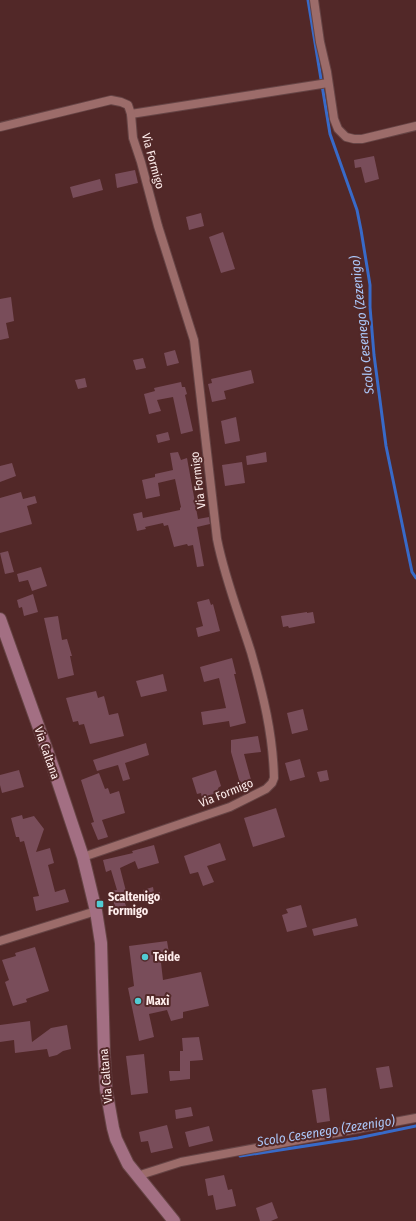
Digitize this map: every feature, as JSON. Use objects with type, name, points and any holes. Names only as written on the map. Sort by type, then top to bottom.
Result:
[{"type":"main road","name":"Via Caltana","points":[[0,619],[54,770],[83,857],[96,911],[101,943],[104,1062],[113,1128],[128,1164],[174,1221]]},
{"type":"street","points":[[314,0],[326,84],[334,119],[338,129],[346,137],[362,139],[416,126]]},
{"type":"street","points":[[0,127],[111,100],[128,105],[132,114],[326,84]]},
{"type":"street","name":"Via Formigo","points":[[83,857],[230,807],[266,789],[272,783],[274,778],[271,735],[263,698],[221,562],[194,340],[158,226],[133,138],[132,114]]},
{"type":"street","points":[[0,941],[96,911]]},
{"type":"street","points":[[137,1176],[181,1162],[416,1118]]},
{"type":"building","points":[[374,156],[379,179],[365,183],[361,167],[355,168],[354,160]]},
{"type":"building","points":[[135,170],[138,183],[117,188],[115,174]]},
{"type":"building","points":[[100,179],[103,190],[73,198],[70,187]]},
{"type":"building","points":[[201,213],[204,226],[189,230],[186,217]]},
{"type":"building","points":[[223,232],[235,269],[221,273],[209,237]]},
{"type":"building","points":[[11,297],[14,321],[6,323],[9,338],[0,340],[0,299]]},
{"type":"building","points":[[175,350],[179,363],[167,366],[164,353]]},
{"type":"building","points":[[143,358],[146,368],[136,370],[133,360]]},
{"type":"building","points":[[251,370],[254,383],[224,391],[226,399],[212,402],[208,384],[212,383],[211,379]]},
{"type":"building","points":[[85,378],[87,387],[78,389],[75,380]]},
{"type":"building","points":[[181,382],[182,387],[185,387],[187,394],[185,395],[193,431],[181,434],[173,397],[157,400],[161,411],[149,414],[144,394],[155,391],[154,388]]},
{"type":"building","points":[[236,417],[240,441],[225,444],[221,421]]},
{"type":"building","points":[[168,432],[170,440],[158,443],[156,435]]},
{"type":"building","points":[[178,452],[181,460],[187,458],[198,519],[209,517],[210,524],[197,527],[204,566],[197,567],[193,545],[188,546],[187,544],[174,547],[168,525],[164,526],[163,523],[145,527],[146,529],[137,531],[133,514],[142,512],[143,518],[180,510],[181,507],[175,479],[158,483],[160,496],[146,499],[142,480],[155,477],[155,474],[173,470],[170,453]]},
{"type":"building","points":[[266,452],[267,462],[247,465],[246,456]]},
{"type":"building","points":[[242,462],[245,483],[225,486],[222,465]]},
{"type":"building","points":[[12,463],[16,476],[0,482],[0,466]]},
{"type":"building","points":[[21,492],[23,499],[35,496],[37,503],[27,506],[32,524],[0,533],[0,498]]},
{"type":"building","points":[[8,551],[14,572],[5,574],[0,553]]},
{"type":"building","points":[[41,567],[47,586],[32,591],[28,580],[19,582],[17,574]]},
{"type":"building","points":[[33,594],[38,612],[24,616],[22,607],[19,608],[17,600]]},
{"type":"building","points":[[209,599],[211,605],[213,604],[220,631],[198,637],[196,628],[203,626],[197,602]]},
{"type":"building","points":[[313,612],[315,623],[289,628],[288,626],[283,627],[281,616]]},
{"type":"building","points":[[58,616],[62,640],[67,639],[72,656],[70,656],[74,675],[58,679],[44,618]]},
{"type":"building","points":[[232,658],[236,674],[234,674],[246,723],[230,727],[229,721],[203,725],[201,712],[226,708],[219,678],[204,682],[200,667]]},
{"type":"building","points":[[163,674],[167,691],[141,697],[136,681]]},
{"type":"building","points":[[96,691],[98,698],[104,696],[109,715],[118,713],[124,736],[90,744],[84,724],[79,725],[78,721],[73,722],[66,698]]},
{"type":"building","points":[[303,709],[308,730],[292,734],[287,713]]},
{"type":"building","points":[[258,736],[261,752],[244,754],[253,787],[242,790],[231,752],[231,740]]},
{"type":"building","points":[[146,743],[149,755],[125,763],[130,779],[123,781],[118,765],[97,771],[93,760]]},
{"type":"building","points":[[300,759],[305,777],[290,781],[285,763]]},
{"type":"building","points":[[19,770],[24,787],[2,793],[0,775]]},
{"type":"building","points":[[216,770],[221,786],[218,788],[219,792],[202,798],[201,793],[197,794],[192,778]]},
{"type":"building","points":[[327,770],[329,780],[320,782],[317,772]]},
{"type":"building","points":[[99,773],[105,789],[108,788],[110,794],[119,791],[125,813],[102,820],[108,837],[98,840],[91,823],[94,822],[81,780]]},
{"type":"building","points":[[276,808],[285,837],[253,847],[244,818]]},
{"type":"building","points":[[22,815],[23,819],[34,816],[44,829],[36,852],[50,848],[54,863],[48,865],[55,892],[65,889],[69,902],[36,911],[33,897],[39,896],[24,841],[20,842],[19,837],[16,837],[11,818]]},
{"type":"building","points":[[220,843],[226,860],[207,866],[214,882],[203,886],[198,872],[190,874],[184,856]]},
{"type":"building","points":[[154,845],[159,863],[138,869],[135,861],[120,868],[128,899],[124,900],[127,909],[116,912],[111,891],[117,890],[111,870],[106,872],[103,860],[133,853],[132,851]]},
{"type":"building","points":[[153,887],[154,893],[160,892],[162,900],[147,904],[143,890]]},
{"type":"building","points":[[301,905],[307,927],[287,932],[282,915],[288,913],[286,909]]},
{"type":"building","points":[[356,918],[358,926],[314,936],[312,929]]},
{"type":"building","points":[[167,941],[169,953],[160,954],[163,980],[201,972],[209,1006],[183,1012],[183,1018],[171,1021],[167,1010],[149,1014],[154,1037],[139,1041],[128,988],[134,986],[129,946]]},
{"type":"building","points":[[35,947],[49,991],[26,999],[27,1002],[13,1006],[5,982],[9,980],[2,960],[16,956],[15,953]]},
{"type":"building","points":[[30,1021],[32,1042],[51,1028],[67,1025],[71,1049],[49,1057],[47,1049],[15,1053],[14,1040],[0,1042],[0,1025]]},
{"type":"building","points":[[199,1037],[203,1060],[190,1061],[190,1079],[170,1081],[169,1071],[180,1071],[180,1051],[183,1051],[182,1038]]},
{"type":"building","points":[[144,1054],[148,1093],[131,1095],[126,1056]]},
{"type":"building","points":[[389,1066],[393,1087],[380,1089],[376,1068]]},
{"type":"building","points":[[326,1088],[330,1121],[317,1123],[312,1090]]},
{"type":"building","points":[[191,1107],[193,1116],[176,1119],[175,1110]]},
{"type":"building","points":[[167,1125],[173,1148],[151,1153],[148,1141],[141,1142],[139,1132]]},
{"type":"building","points":[[209,1126],[213,1141],[189,1147],[185,1132]]},
{"type":"building","points":[[224,1175],[228,1190],[232,1189],[236,1206],[216,1210],[213,1195],[208,1196],[205,1179]]},
{"type":"building","points":[[272,1202],[278,1218],[271,1221],[260,1221],[256,1208]]},
{"type":"waterway","name":"Scolo Cesenego (Zezenigo)","points":[[308,0],[330,134],[357,210],[361,230],[370,285],[370,307],[374,355],[386,446],[412,572],[416,578]]},
{"type":"waterway","name":"Scolo Cesenego (Zezenigo)","points":[[240,1156],[358,1138],[416,1126]]},
{"type":"place","name":"Scaltenigo Formigo","points":[[100,904]]},
{"type":"place","name":"Teide","points":[[145,957]]},
{"type":"place","name":"Maxì","points":[[138,1001]]}]
